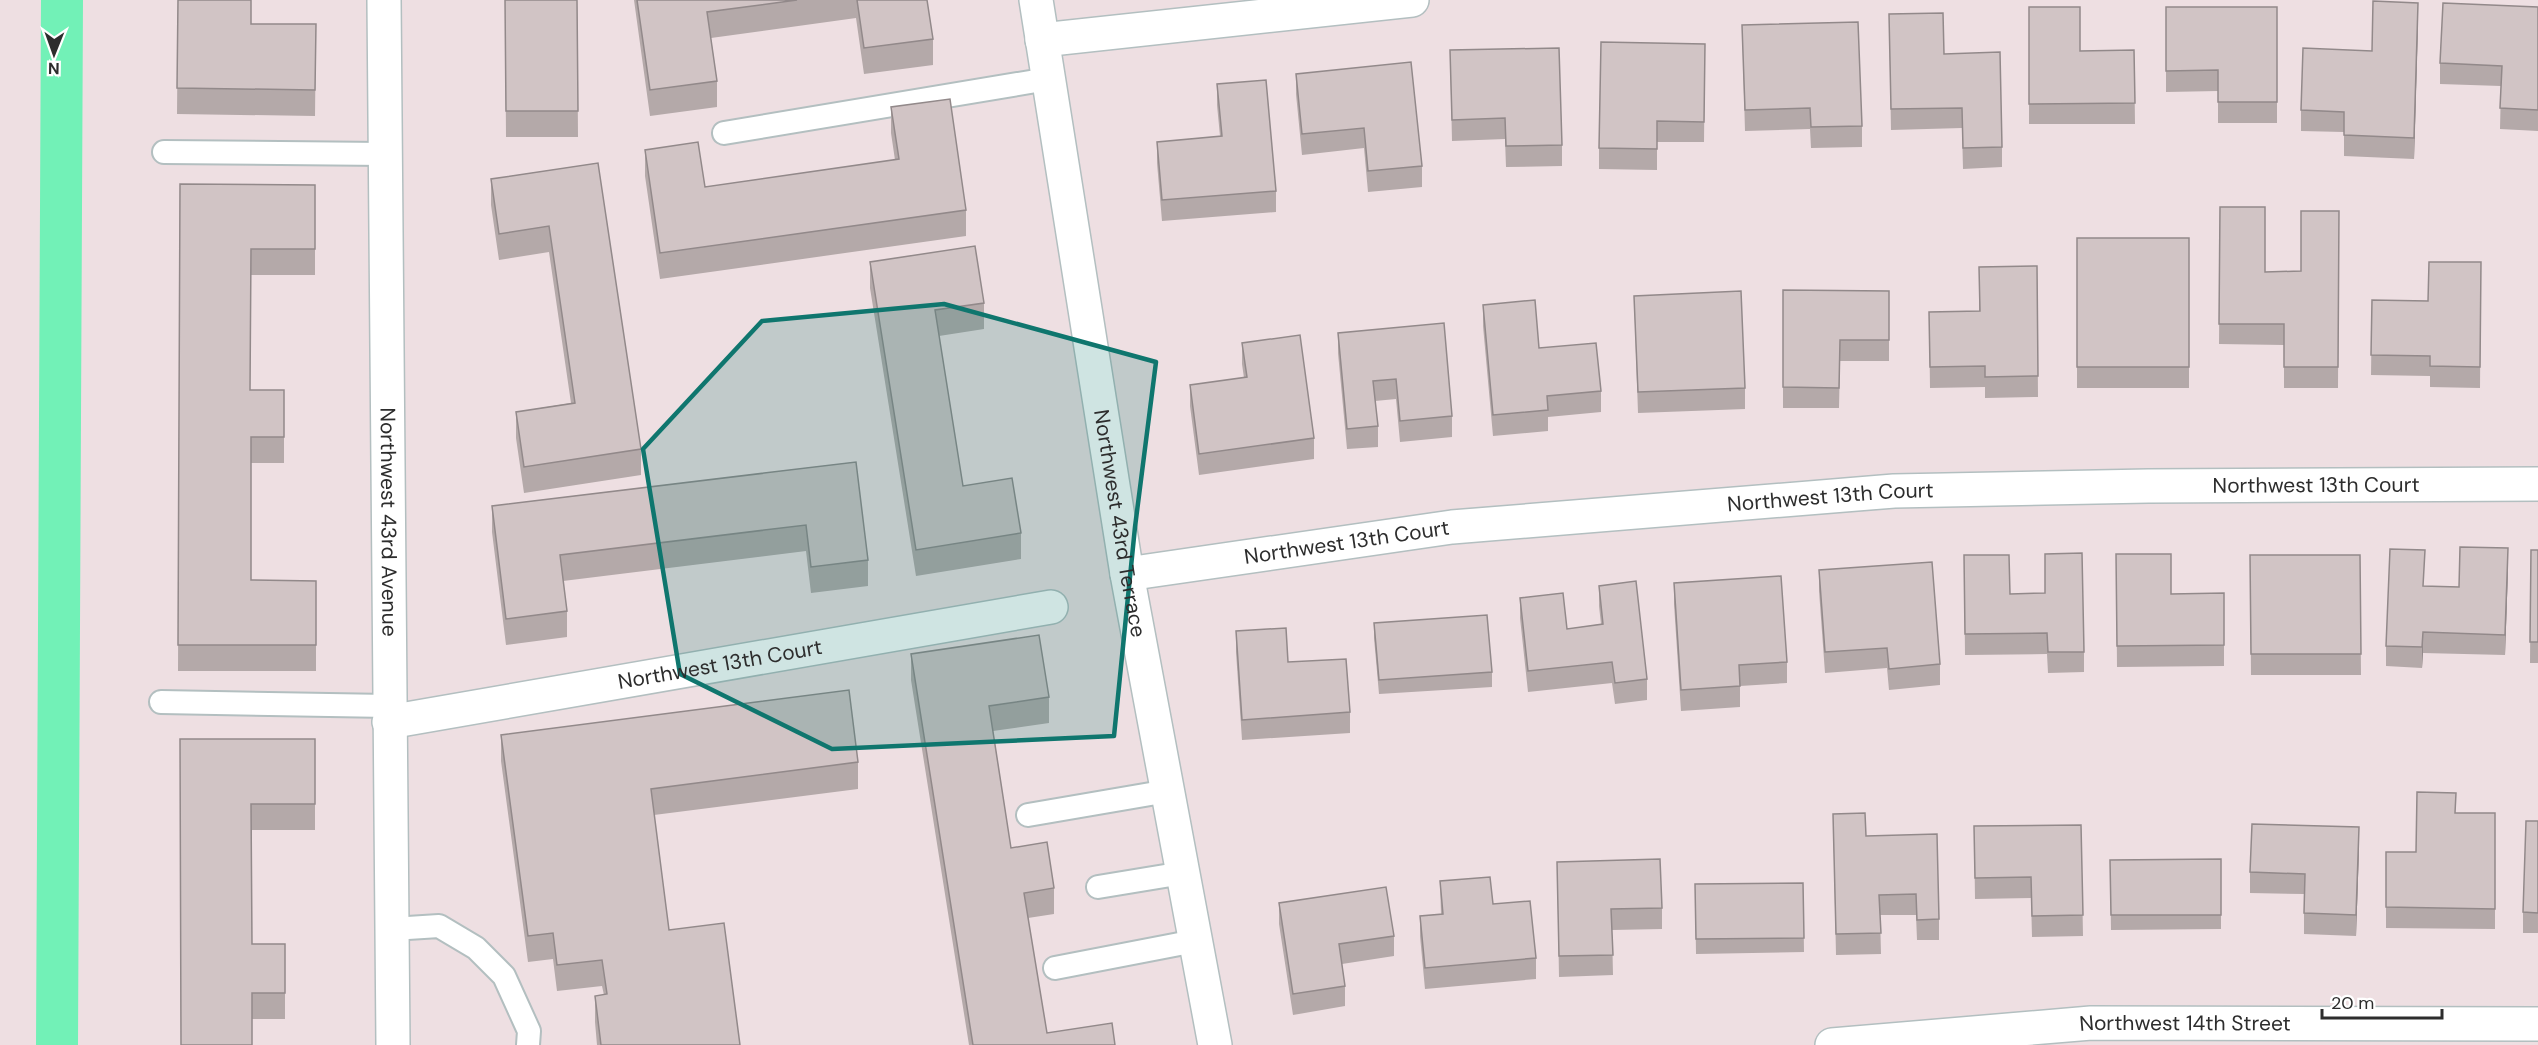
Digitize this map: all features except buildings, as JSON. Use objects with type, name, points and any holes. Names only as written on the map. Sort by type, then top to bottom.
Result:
[{"type":"street","name":"Northwest 43rd Avenue","points":[[384,0],[393,1045]]},
{"type":"street","name":"Northwest 43rd Terrace","points":[[1036,0],[1127,574],[1215,1045]]},
{"type":"street","points":[[1042,40],[1412,0]]},
{"type":"street","name":"Northwest 13th Court","points":[[1127,574],[1452,527],[1894,491],[2148,486],[2538,484]]},
{"type":"street","name":"Northwest 13th Court","points":[[389,714],[1051,607]]},
{"type":"street","name":"Northwest 14th Street","points":[[1832,1045],[2091,1023],[2538,1024]]},
{"type":"lane","points":[[724,133],[1048,79]]},
{"type":"lane","points":[[164,152],[385,154]]},
{"type":"lane","points":[[161,702],[389,714]]},
{"type":"lane","points":[[1028,815],[1168,791]]},
{"type":"lane","points":[[1098,887],[1183,873]]},
{"type":"lane","points":[[392,929],[439,926],[476,948],[504,976],[529,1031],[528,1045]]},
{"type":"lane","points":[[1055,968],[1196,941]]},
{"type":"highlighted area","points":[[944,304],[1156,362],[1135,527],[1114,736],[832,749],[680,674],[643,449],[762,321]]},
{"type":"waterway","points":[[57,1045],[62,0]]}]
